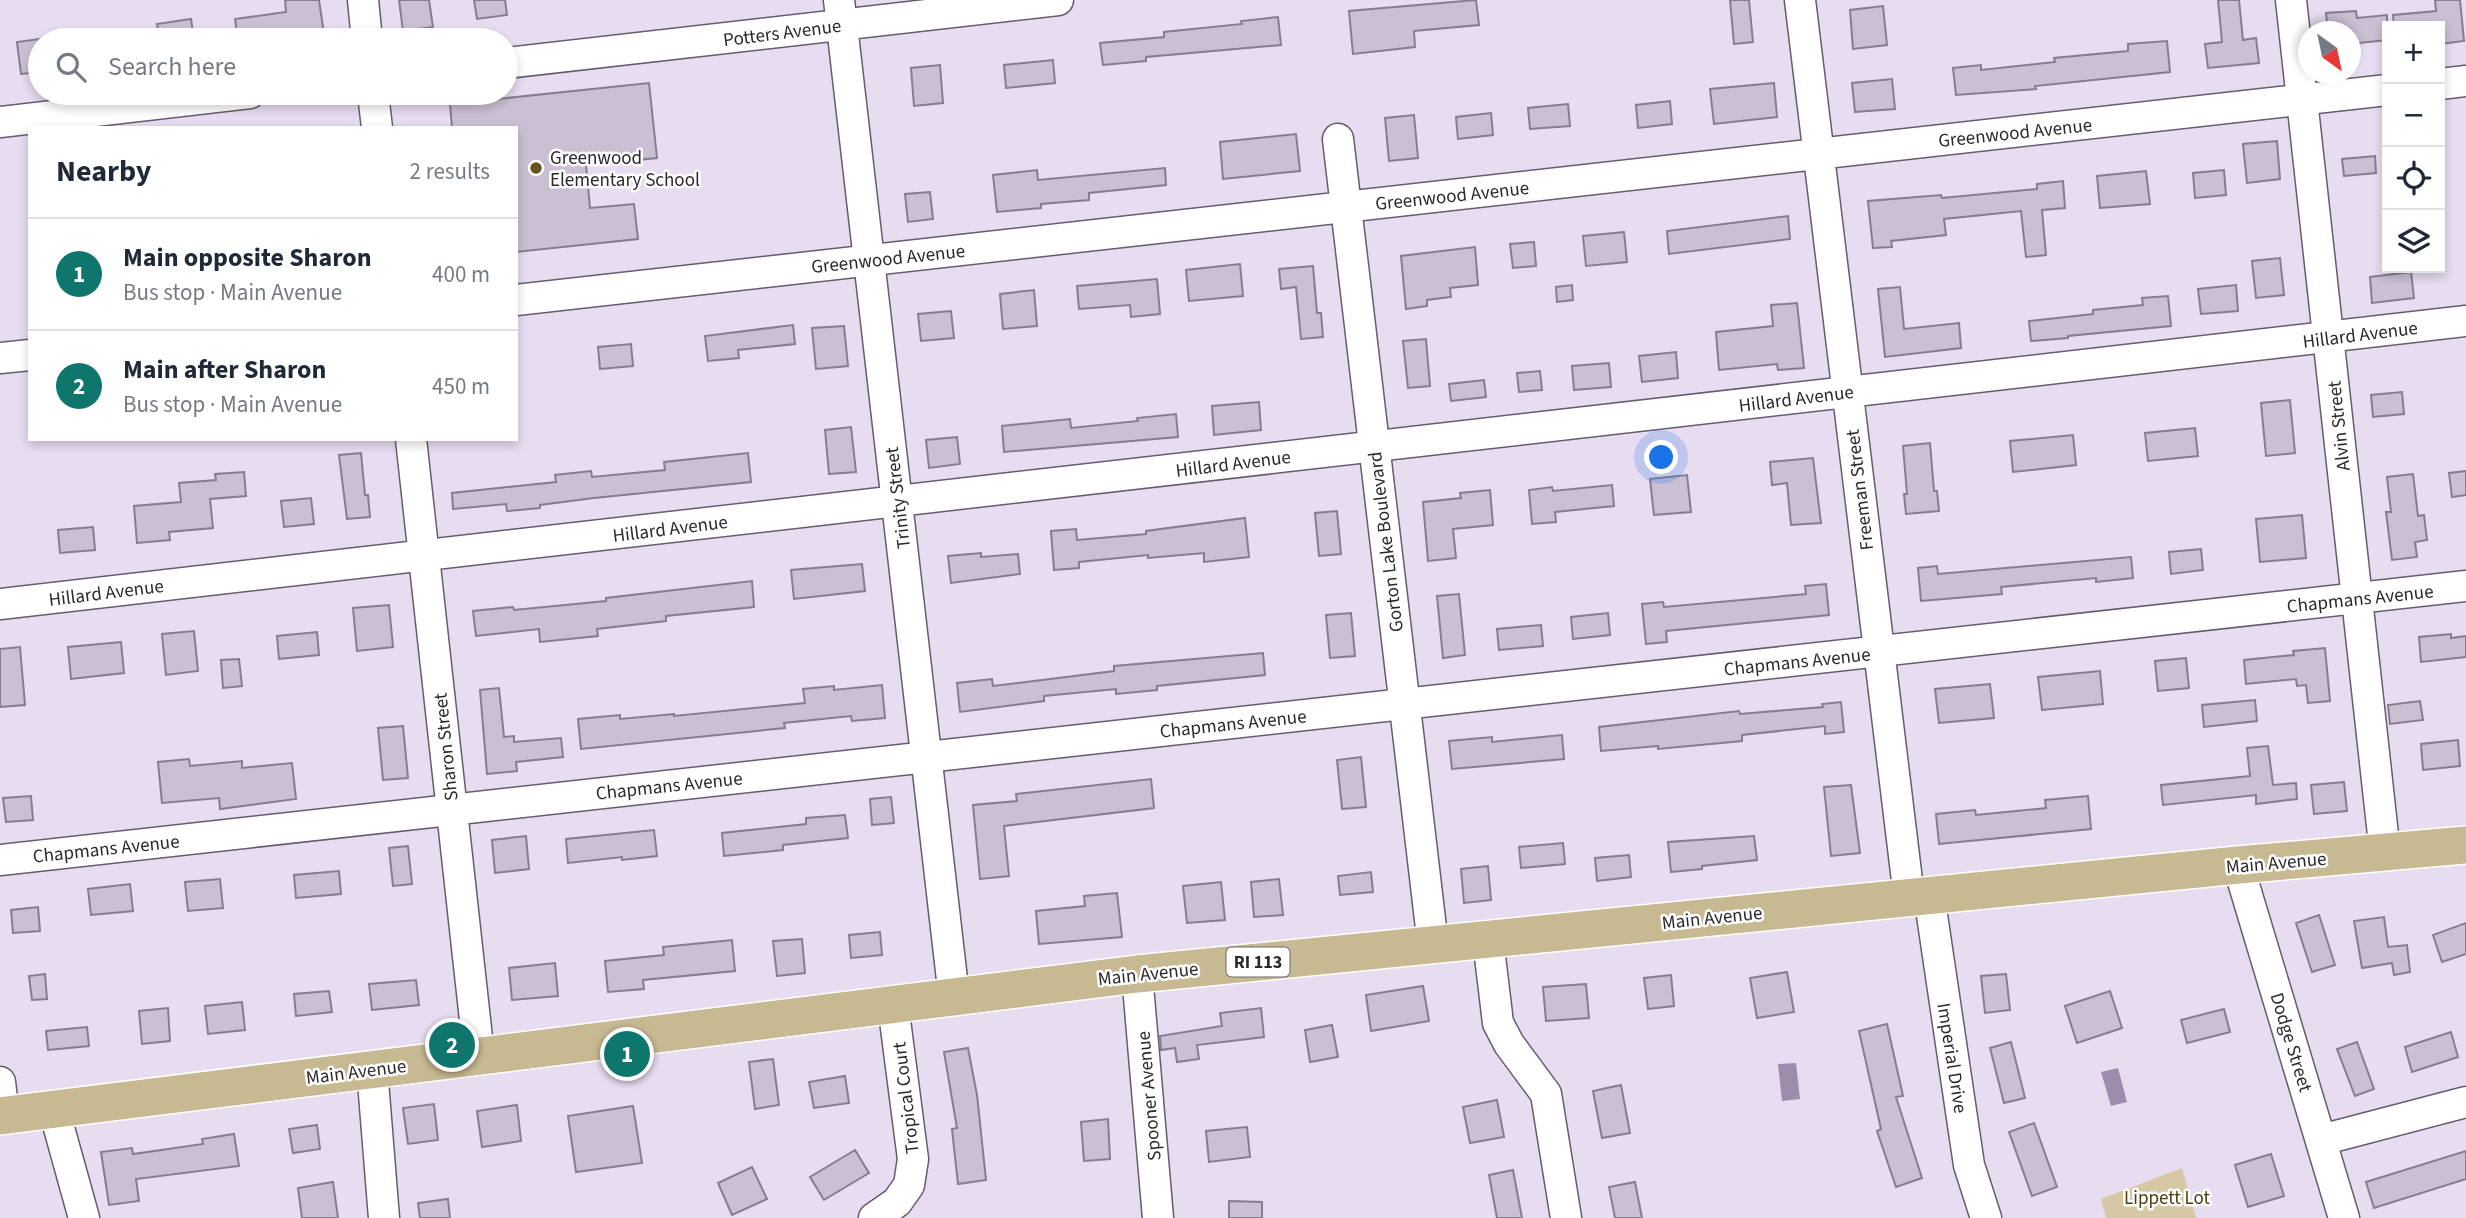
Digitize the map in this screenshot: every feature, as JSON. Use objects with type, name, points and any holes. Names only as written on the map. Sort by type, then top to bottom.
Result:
[{"type":"main road","name":"Main Avenue","points":[[1,1105],[54,1110],[1137,974],[2238,865],[2466,845]]},
{"type":"street","points":[[363,0],[366,28]]},
{"type":"street","name":"Potters Avenue","points":[[518,61],[841,12],[1058,0]]},
{"type":"street","name":"Freeman Street","points":[[1800,0],[1879,652],[1919,896]]},
{"type":"street","name":"Alvin Street","points":[[2291,0],[2385,853]]},
{"type":"street","name":"Trinity Street","points":[[841,12],[954,997]]},
{"type":"street","points":[[2445,83],[2466,81]]},
{"type":"street","name":"Greenwood Avenue","points":[[518,300],[2382,91]]},
{"type":"street","points":[[0,122],[147,105]]},
{"type":"street","points":[[374,105],[377,126]]},
{"type":"street","name":"Gorton Lake Boulevard","points":[[1338,139],[1433,945]]},
{"type":"street","name":"Hillard Avenue","points":[[0,604],[2466,321]]},
{"type":"street","points":[[0,358],[28,355]]},
{"type":"street","name":"Sharon Street","points":[[411,441],[479,1056]]},
{"type":"street","name":"Chapmans Avenue","points":[[0,860],[2466,586]]},
{"type":"street","name":"Dodge Street","points":[[2238,865],[2344,1218]]},
{"type":"street","name":"Imperial Drive","points":[[1919,896],[1969,1165],[1986,1218]]},
{"type":"street","points":[[1488,940],[1497,1023],[1546,1094],[1566,1218]]},
{"type":"street","name":"Spooner Avenue","points":[[1137,974],[1158,1218]]},
{"type":"street","name":"Tropical Court","points":[[874,1218],[897,1202],[909,1185],[914,1159],[893,1005]]},
{"type":"street","points":[[372,1069],[384,1218]]},
{"type":"street","points":[[2321,1140],[2466,1102]]},
{"type":"street","points":[[54,1110],[84,1218]]},
{"type":"green space","name":"Lippett Lot","points":[[2182,1168],[2196,1218],[2106,1218],[2101,1199]]},
{"type":"shaded area","points":[[1796,1063],[1800,1099],[1782,1101],[1778,1064]]},
{"type":"shaded area","points":[[2118,1068],[2127,1102],[2111,1106],[2101,1072]]},
{"type":"building","points":[[285,0],[319,0],[323,28],[236,28],[235,19],[286,12]]},
{"type":"building","points":[[399,0],[429,0],[433,27],[403,28]]},
{"type":"building","points":[[474,0],[505,0],[507,15],[477,19]]},
{"type":"building","points":[[1476,0],[1479,25],[1414,31],[1415,47],[1353,54],[1349,11]]},
{"type":"building","points":[[1730,0],[1749,0],[1753,42],[1734,44]]},
{"type":"building","points":[[2218,0],[2239,0],[2243,40],[2256,38],[2259,63],[2208,68],[2205,44],[2222,42]]},
{"type":"building","points":[[2435,0],[2460,0],[2464,41],[2445,43],[2445,21],[2394,21],[2393,15],[2436,11]]},
{"type":"building","points":[[1883,6],[1887,45],[1853,49],[1850,10]]},
{"type":"building","points":[[2356,11],[2357,18],[2387,15],[2387,21],[2382,21],[2382,41],[2361,43],[2361,21],[2327,21],[2326,13]]},
{"type":"building","points":[[1278,17],[1281,45],[1146,57],[1146,61],[1103,65],[1100,43],[1164,37],[1164,32],[1242,24],[1241,21]]},
{"type":"building","points":[[191,19],[192,28],[158,28],[157,24]]},
{"type":"building","points":[[28,41],[28,73],[21,74],[17,42]]},
{"type":"building","points":[[2167,41],[2170,72],[2035,86],[2036,89],[1956,95],[1953,68],[1981,65],[1981,70],[2055,62],[2054,58],[2128,51],[2128,44]]},
{"type":"building","points":[[1053,60],[1055,83],[1006,88],[1004,65]]},
{"type":"building","points":[[940,65],[943,103],[914,106],[911,68]]},
{"type":"building","points":[[1892,79],[1895,109],[1855,112],[1852,83]]},
{"type":"building","points":[[649,83],[657,158],[586,165],[590,208],[634,204],[638,239],[518,252],[518,126],[452,126],[450,105],[518,105],[518,97]]},
{"type":"building","points":[[1774,83],[1777,117],[1714,124],[1710,89]]},
{"type":"building","points":[[1670,101],[1672,124],[1638,128],[1636,105]]},
{"type":"building","points":[[1568,104],[1570,126],[1530,129],[1528,108]]},
{"type":"building","points":[[1491,113],[1493,135],[1458,139],[1456,117]]},
{"type":"building","points":[[1414,115],[1418,158],[1389,161],[1385,118]]},
{"type":"building","points":[[1296,134],[1300,171],[1223,179],[1220,142]]},
{"type":"building","points":[[2277,141],[2280,179],[2247,183],[2243,144]]},
{"type":"building","points":[[2375,156],[2376,173],[2344,176],[2342,159]]},
{"type":"building","points":[[1165,168],[1166,185],[1089,193],[1089,200],[1041,204],[1041,208],[997,212],[993,175],[1037,170],[1038,180]]},
{"type":"building","points":[[2224,170],[2226,195],[2195,198],[2193,173]]},
{"type":"building","points":[[2146,171],[2150,204],[2100,208],[2097,176]]},
{"type":"building","points":[[2063,181],[2065,208],[2042,210],[2046,255],[2026,257],[2021,211],[1944,219],[1946,235],[1891,241],[1892,247],[1873,248],[1868,201],[1941,195],[1942,198],[2037,189],[2037,184]]},
{"type":"building","points":[[930,192],[933,219],[908,222],[905,194]]},
{"type":"building","points":[[1788,216],[1790,239],[1669,254],[1667,231]]},
{"type":"building","points":[[1624,232],[1627,262],[1586,266],[1583,236]]},
{"type":"building","points":[[1534,242],[1536,266],[1513,268],[1510,244]]},
{"type":"building","points":[[1475,247],[1478,285],[1450,288],[1451,297],[1427,300],[1427,306],[1406,309],[1401,256]]},
{"type":"building","points":[[2280,258],[2284,295],[2256,298],[2252,261]]},
{"type":"building","points":[[1240,264],[1243,296],[1189,301],[1186,270]]},
{"type":"building","points":[[1313,266],[1317,313],[1321,313],[1323,337],[1301,339],[1296,287],[1281,289],[1279,269]]},
{"type":"building","points":[[2411,273],[2414,298],[2372,303],[2370,277]]},
{"type":"building","points":[[1157,279],[1160,314],[1131,317],[1130,305],[1079,309],[1077,286]]},
{"type":"building","points":[[1572,285],[1573,300],[1557,302],[1556,287]]},
{"type":"building","points":[[2236,285],[2238,311],[2201,314],[2198,289]]},
{"type":"building","points":[[1900,287],[1904,329],[1959,323],[1961,348],[1885,357],[1878,289]]},
{"type":"building","points":[[1034,290],[1037,326],[1003,329],[1000,294]]},
{"type":"building","points":[[2168,296],[2171,326],[2031,341],[2029,321],[2093,314],[2093,310],[2143,305],[2142,298]]},
{"type":"building","points":[[1797,303],[1804,368],[1778,370],[1777,364],[1719,370],[1716,332],[1773,326],[1771,305]]},
{"type":"building","points":[[951,311],[954,338],[921,341],[918,314]]},
{"type":"building","points":[[793,325],[795,344],[738,350],[739,358],[708,361],[705,336]]},
{"type":"building","points":[[844,326],[848,366],[816,369],[812,328]]},
{"type":"building","points":[[1426,339],[1430,386],[1408,388],[1403,341]]},
{"type":"building","points":[[631,344],[633,366],[600,369],[598,347]]},
{"type":"building","points":[[1676,352],[1678,378],[1642,382],[1639,356]]},
{"type":"building","points":[[1609,363],[1611,387],[1574,390],[1572,366]]},
{"type":"building","points":[[1540,371],[1542,390],[1519,392],[1517,373]]},
{"type":"building","points":[[1484,380],[1486,397],[1451,401],[1449,384]]},
{"type":"building","points":[[2402,392],[2404,414],[2373,417],[2371,395]]},
{"type":"building","points":[[2290,400],[2295,453],[2266,456],[2261,403]]},
{"type":"building","points":[[1259,402],[1261,430],[1214,435],[1212,406]]},
{"type":"building","points":[[1176,414],[1178,437],[1004,452],[1002,426],[1070,419],[1071,428]]},
{"type":"building","points":[[851,427],[856,472],[829,474],[825,430]]},
{"type":"building","points":[[2195,428],[2198,456],[2148,461],[2145,433]]},
{"type":"building","points":[[2073,435],[2076,465],[2013,472],[2010,441]]},
{"type":"building","points":[[957,437],[960,464],[929,468],[926,440]]},
{"type":"building","points":[[1930,443],[1934,491],[1937,491],[1939,511],[1906,514],[1903,446]]},
{"type":"building","points":[[361,453],[370,517],[347,519],[339,455]]},
{"type":"building","points":[[748,453],[751,482],[594,498],[507,511],[506,504],[453,509],[452,493],[556,482],[555,475],[591,471],[592,477],[665,470],[664,462]]},
{"type":"building","points":[[1813,458],[1821,523],[1791,525],[1787,483],[1772,485],[1770,462]]},
{"type":"building","points":[[2466,471],[2466,495],[2452,497],[2449,473]]},
{"type":"building","points":[[244,472],[246,496],[210,499],[213,528],[169,532],[170,540],[137,543],[134,506],[181,502],[179,483],[216,480],[215,474]]},
{"type":"building","points":[[2413,474],[2418,516],[2424,515],[2427,540],[2415,542],[2417,557],[2392,560],[2386,512],[2391,512],[2387,477]]},
{"type":"building","points":[[1687,475],[1691,512],[1654,515],[1650,479]]},
{"type":"building","points":[[1612,485],[1614,506],[1555,512],[1556,522],[1532,524],[1529,490],[1552,487],[1553,491]]},
{"type":"building","points":[[1490,490],[1493,525],[1453,529],[1456,558],[1428,561],[1423,502],[1461,498],[1460,493]]},
{"type":"building","points":[[311,498],[314,524],[284,527],[281,501]]},
{"type":"building","points":[[1337,511],[1341,554],[1319,556],[1315,513]]},
{"type":"building","points":[[2302,515],[2306,558],[2260,562],[2256,519]]},
{"type":"building","points":[[1245,518],[1249,557],[1204,562],[1204,553],[1148,558],[1148,555],[1079,562],[1079,568],[1054,570],[1051,531],[1076,529],[1077,540],[1146,534],[1146,531]]},
{"type":"building","points":[[93,527],[95,550],[60,553],[58,530]]},
{"type":"building","points":[[2201,549],[2203,570],[2171,574],[2169,552]]},
{"type":"building","points":[[981,553],[981,557],[1018,554],[1020,574],[951,583],[948,556]]},
{"type":"building","points":[[2131,557],[2133,578],[2096,582],[2096,578],[2001,587],[2002,594],[1921,601],[1918,568],[1937,566],[1938,574]]},
{"type":"building","points":[[862,564],[865,591],[794,599],[791,570]]},
{"type":"building","points":[[752,581],[754,607],[666,616],[666,621],[597,629],[598,636],[540,642],[539,629],[476,636],[473,611],[606,601],[606,598]]},
{"type":"building","points":[[1826,584],[1829,615],[1666,631],[1667,642],[1646,644],[1642,604],[1663,602],[1664,607],[1806,594],[1805,586]]},
{"type":"building","points":[[1459,594],[1465,655],[1443,658],[1437,596]]},
{"type":"building","points":[[389,605],[393,647],[357,651],[353,608]]},
{"type":"building","points":[[1351,613],[1355,656],[1330,658],[1326,615]]},
{"type":"building","points":[[1608,613],[1610,635],[1573,639],[1571,617]]},
{"type":"building","points":[[1541,625],[1543,646],[1499,650],[1497,629]]},
{"type":"building","points":[[194,631],[198,671],[166,675],[162,634]]},
{"type":"building","points":[[317,632],[319,655],[279,659],[277,636]]},
{"type":"building","points":[[2451,634],[2451,638],[2466,636],[2466,657],[2421,662],[2419,637]]},
{"type":"building","points":[[121,642],[124,673],[71,679],[68,647]]},
{"type":"building","points":[[20,647],[25,705],[0,707],[0,649]]},
{"type":"building","points":[[2325,648],[2330,701],[2308,703],[2306,685],[2297,686],[2296,679],[2246,684],[2244,660],[2294,655],[2293,651]]},
{"type":"building","points":[[1263,653],[1265,675],[1157,686],[1157,690],[1116,694],[1116,689],[1044,696],[1044,701],[960,712],[957,683],[992,679],[993,686],[1114,671],[1114,666]]},
{"type":"building","points":[[2186,658],[2189,688],[2158,691],[2155,661]]},
{"type":"building","points":[[239,659],[242,686],[223,688],[221,660]]},
{"type":"building","points":[[2100,671],[2103,704],[2042,710],[2038,677]]},
{"type":"building","points":[[1990,684],[1994,718],[1939,723],[1935,689]]},
{"type":"building","points":[[882,685],[885,718],[852,721],[851,716],[784,723],[785,728],[581,749],[578,719],[620,715],[620,719],[674,716],[805,703],[803,689],[834,686],[834,690]]},
{"type":"building","points":[[499,688],[504,737],[514,736],[514,742],[561,738],[563,757],[516,762],[517,771],[487,774],[480,690]]},
{"type":"building","points":[[2255,700],[2257,721],[2204,727],[2202,705]]},
{"type":"building","points":[[2420,701],[2423,720],[2390,724],[2388,705]]},
{"type":"building","points":[[1841,702],[1844,732],[1825,734],[1825,726],[1742,735],[1742,741],[1601,751],[1599,727],[1739,711],[1740,714],[1823,707],[1822,704]]},
{"type":"building","points":[[403,726],[408,778],[383,780],[378,728]]},
{"type":"building","points":[[1562,735],[1564,759],[1452,769],[1449,741],[1492,737],[1492,742]]},
{"type":"building","points":[[2458,740],[2460,766],[2423,770],[2421,744]]},
{"type":"building","points":[[2268,746],[2273,785],[2296,783],[2297,799],[2256,804],[2256,795],[2163,805],[2161,785],[2250,776],[2247,748]]},
{"type":"building","points":[[1361,757],[1366,807],[1342,809],[1337,760]]},
{"type":"building","points":[[189,759],[190,766],[242,761],[242,768],[292,763],[296,799],[220,809],[219,798],[162,803],[158,762]]},
{"type":"building","points":[[1151,779],[1154,808],[1004,826],[1009,876],[980,879],[973,805],[1017,801],[1016,794]]},
{"type":"building","points":[[2344,782],[2347,811],[2314,814],[2311,785]]},
{"type":"building","points":[[1851,785],[1860,853],[1831,856],[1824,787]]},
{"type":"building","points":[[31,796],[33,820],[6,822],[3,798]]},
{"type":"building","points":[[2088,796],[2091,829],[1939,844],[1936,814],[1975,810],[1976,815],[2046,808],[2045,800]]},
{"type":"building","points":[[891,797],[894,823],[872,825],[870,799]]},
{"type":"building","points":[[845,815],[848,838],[783,845],[783,850],[724,856],[722,833],[806,824],[806,818]]},
{"type":"building","points":[[654,830],[657,856],[568,863],[566,839]]},
{"type":"building","points":[[526,836],[529,869],[495,873],[492,840]]},
{"type":"building","points":[[1754,836],[1757,860],[1671,872],[1668,842]]},
{"type":"building","points":[[1563,843],[1565,864],[1521,868],[1519,847]]},
{"type":"building","points":[[408,846],[412,884],[393,886],[389,848]]},
{"type":"building","points":[[1629,855],[1631,877],[1597,881],[1595,858]]},
{"type":"building","points":[[1488,866],[1491,900],[1464,903],[1461,869]]},
{"type":"building","points":[[339,871],[341,894],[296,898],[294,875]]},
{"type":"building","points":[[1371,872],[1373,892],[1340,895],[1338,876]]},
{"type":"building","points":[[220,879],[223,908],[188,911],[185,882]]},
{"type":"building","points":[[1279,879],[1283,915],[1254,917],[1251,882]]},
{"type":"building","points":[[1221,882],[1225,920],[1187,923],[1183,886]]},
{"type":"building","points":[[130,884],[133,911],[91,915],[88,889]]},
{"type":"building","points":[[1117,893],[1122,937],[1039,944],[1036,911],[1085,906],[1084,896]]},
{"type":"building","points":[[38,907],[40,931],[13,933],[11,910]]},
{"type":"building","points":[[2319,915],[2335,965],[2312,972],[2296,923]]},
{"type":"building","points":[[2384,917],[2388,947],[2407,945],[2410,972],[2394,975],[2392,963],[2362,968],[2354,921]]},
{"type":"building","points":[[2466,923],[2466,954],[2442,962],[2433,935]]},
{"type":"building","points":[[880,932],[882,955],[851,958],[849,935]]},
{"type":"building","points":[[802,939],[805,973],[777,976],[773,941]]},
{"type":"building","points":[[732,940],[735,971],[643,980],[644,989],[608,992],[605,961],[664,955],[663,947]]},
{"type":"building","points":[[555,963],[558,996],[512,1000],[509,968]]},
{"type":"building","points":[[1787,972],[1794,1012],[1757,1018],[1750,978]]},
{"type":"building","points":[[45,974],[47,999],[32,1000],[29,976]]},
{"type":"building","points":[[2006,974],[2010,1010],[1985,1013],[1981,976]]},
{"type":"building","points":[[1671,975],[1674,1006],[1648,1009],[1644,978]]},
{"type":"building","points":[[416,980],[419,1005],[372,1010],[369,984]]},
{"type":"building","points":[[1586,984],[1589,1018],[1546,1021],[1543,987]]},
{"type":"building","points":[[1423,986],[1429,1021],[1371,1031],[1366,995]]},
{"type":"building","points":[[329,991],[332,1012],[296,1016],[294,994]]},
{"type":"building","points":[[2110,991],[2122,1028],[2077,1043],[2065,1006]]},
{"type":"building","points":[[242,1002],[245,1030],[208,1034],[205,1006]]},
{"type":"building","points":[[168,1008],[170,1041],[142,1044],[139,1011]]},
{"type":"building","points":[[1261,1008],[1264,1037],[1197,1045],[1199,1059],[1177,1062],[1175,1048],[1161,1050],[1160,1036],[1222,1026],[1220,1013]]},
{"type":"building","points":[[2224,1009],[2230,1032],[2187,1043],[2181,1020]]},
{"type":"building","points":[[1887,1024],[1903,1096],[1896,1097],[1922,1178],[1896,1187],[1877,1131],[1881,1129],[1859,1031]]},
{"type":"building","points":[[1332,1025],[1338,1057],[1310,1062],[1305,1030]]},
{"type":"building","points":[[87,1027],[89,1046],[48,1050],[46,1031]]},
{"type":"building","points":[[2451,1032],[2458,1057],[2412,1072],[2405,1047]]},
{"type":"building","points":[[2011,1042],[2025,1098],[2004,1103],[1990,1048]]},
{"type":"building","points":[[2357,1042],[2374,1089],[2355,1096],[2337,1049]]},
{"type":"building","points":[[968,1048],[977,1095],[986,1180],[958,1184],[952,1129],[957,1128],[944,1052]]},
{"type":"building","points":[[773,1059],[779,1105],[755,1109],[749,1062]]},
{"type":"building","points":[[845,1076],[849,1103],[814,1108],[809,1082]]},
{"type":"building","points":[[1621,1085],[1630,1133],[1602,1138],[1593,1091]]},
{"type":"building","points":[[1497,1100],[1504,1137],[1470,1143],[1463,1107]]},
{"type":"building","points":[[434,1104],[438,1140],[408,1144],[403,1108]]},
{"type":"building","points":[[517,1105],[521,1141],[482,1147],[477,1111]]},
{"type":"building","points":[[633,1106],[642,1163],[576,1172],[568,1116]]},
{"type":"building","points":[[1108,1119],[1110,1159],[1084,1161],[1081,1122]]},
{"type":"building","points":[[2034,1123],[2057,1187],[2032,1196],[2009,1132]]},
{"type":"building","points":[[317,1125],[320,1149],[293,1153],[289,1129]]},
{"type":"building","points":[[1247,1127],[1250,1157],[1209,1162],[1206,1131]]},
{"type":"building","points":[[234,1134],[239,1166],[136,1179],[139,1201],[109,1205],[101,1152],[132,1148],[133,1154],[203,1144],[202,1139]]},
{"type":"building","points":[[855,1150],[869,1173],[824,1200],[810,1177]]},
{"type":"building","points":[[2466,1151],[2466,1179],[2374,1208],[2366,1182]]},
{"type":"building","points":[[2271,1154],[2284,1196],[2248,1207],[2235,1165]]},
{"type":"building","points":[[752,1167],[767,1199],[732,1215],[718,1183]]},
{"type":"building","points":[[1513,1170],[1522,1218],[1497,1218],[1489,1175]]},
{"type":"building","points":[[333,1182],[338,1218],[302,1218],[298,1188]]},
{"type":"building","points":[[1635,1182],[1642,1218],[1615,1218],[1609,1187]]},
{"type":"building","points":[[448,1199],[450,1218],[420,1218],[418,1203]]},
{"type":"building","points":[[1229,1201],[1262,1202],[1262,1218],[1229,1218]]},
{"type":"place","name":"Greenwood Elementary School","points":[[536,168]]},
{"type":"place","name":"Main after Sharon","points":[[452,1045]]},
{"type":"place","name":"Main opposite Sharon","points":[[627,1054]]}]
